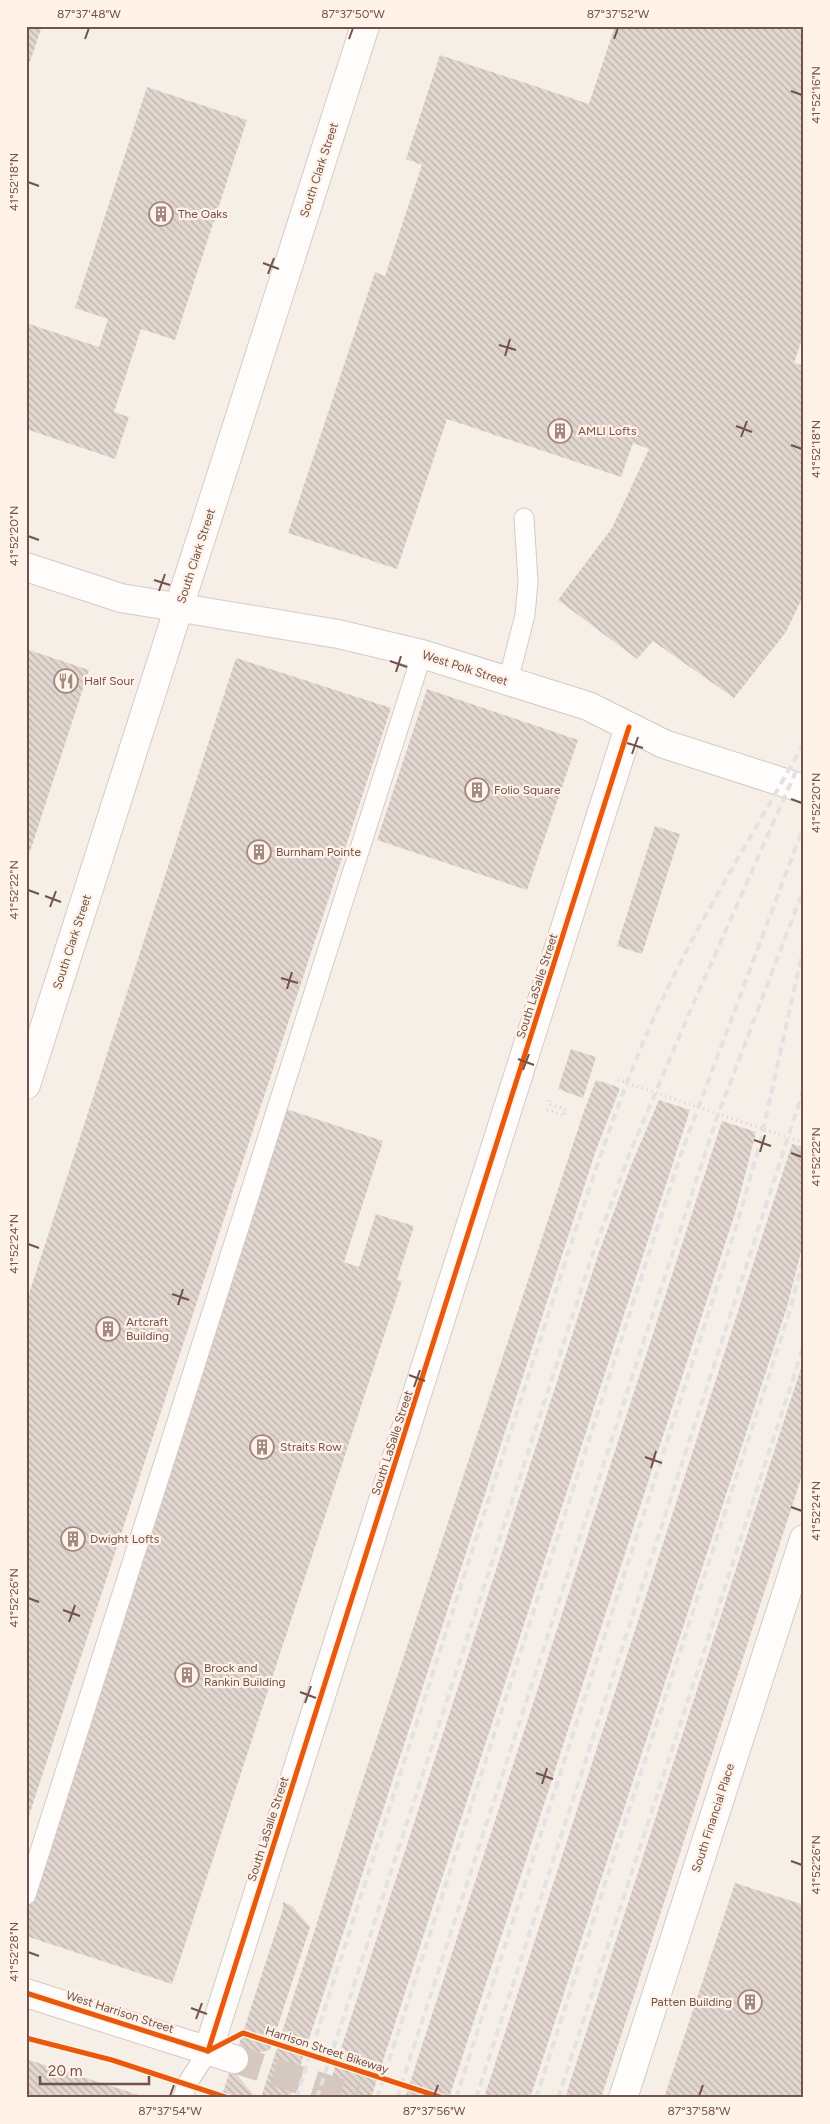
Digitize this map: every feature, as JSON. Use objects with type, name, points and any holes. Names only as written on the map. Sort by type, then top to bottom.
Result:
[{"type":"main road","name":"South Clark Street","points":[[26,1085],[365,26]]},
{"type":"main road","name":"West Polk Street","points":[[26,568],[121,598],[338,634],[422,654],[588,706],[664,744],[804,789]]},
{"type":"main road","name":"South LaSalle Street","points":[[208,2051],[629,727]]},
{"type":"main road","name":"South Financial Place","points":[[623,2098],[804,1538]]},
{"type":"main road","name":"West Harrison Street","points":[[26,1992],[234,2059]]},
{"type":"lane","points":[[508,681],[525,615],[527,599],[528,582],[524,518]]},
{"type":"lane","points":[[26,1895],[422,654]]},
{"type":"lane","name":"South LaSalle Street","points":[[183,2098],[187,2084],[208,2051]]},
{"type":"path","points":[[618,1080],[804,1143]]},
{"type":"path","points":[[547,1110],[564,1116],[566,1110],[548,1104],[550,1100]]},
{"type":"building","points":[[26,26],[42,26],[30,62],[26,61]]},
{"type":"building","points":[[615,26],[804,26],[804,333],[794,363],[804,366],[804,594],[786,632],[734,698],[653,641],[637,659],[558,600],[612,528],[649,449],[633,443],[621,477],[447,419],[397,569],[288,533],[375,272],[385,276],[422,165],[406,159],[440,55],[589,104]]},
{"type":"building","name":"The Oaks","points":[[147,87],[247,120],[175,340],[141,329],[114,412],[129,417],[115,459],[26,429],[26,323],[99,347],[108,319],[75,308]]},
{"type":"building","points":[[26,649],[89,670],[27,861],[26,861]]},
{"type":"building","points":[[236,658],[391,708],[26,1825],[26,1303]]},
{"type":"building","name":"Folio Square","points":[[427,689],[578,740],[527,890],[377,840]]},
{"type":"building","points":[[655,826],[680,834],[642,954],[617,946]]},
{"type":"building","points":[[571,1049],[596,1057],[583,1098],[558,1089]]},
{"type":"building","points":[[596,1080],[620,1088],[596,1150],[290,2098],[261,2098],[358,1795],[584,1111]]},
{"type":"building","points":[[659,1100],[690,1110],[371,2098],[325,2098],[598,1255],[632,1163]]},
{"type":"building","points":[[286,1109],[383,1141],[344,1262],[359,1267],[376,1214],[414,1226],[397,1280],[402,1281],[172,1984],[26,1936],[26,1902]]},
{"type":"building","points":[[722,1121],[756,1132],[736,1210],[449,2098],[405,2098]]},
{"type":"building","points":[[792,1144],[804,1147],[804,1240],[787,1307],[530,2098],[484,2098]]},
{"type":"building","points":[[803,1362],[804,1469],[601,2098],[565,2098]]},
{"type":"building","name":"Patten Building","points":[[735,1883],[804,1905],[804,2098],[664,2098]]},
{"type":"building","points":[[283,1902],[292,1906],[310,1927],[270,2050],[242,2056],[236,2054],[283,1909]]},
{"type":"building","points":[[26,2059],[145,2097],[145,2098],[26,2098]]},
{"type":"building","points":[[230,2071],[236,2074],[256,2098],[221,2098]]},
{"type":"tunnel","points":[[234,2059],[356,2098]]},
{"type":"railway","points":[[296,2098],[570,1247],[624,1090],[649,1028],[679,966],[713,901],[804,743]]},
{"type":"railway","points":[[317,2098],[593,1253],[629,1155],[797,769]]},
{"type":"railway","points":[[377,2098],[681,1154],[804,825]]},
{"type":"railway","points":[[397,2098],[715,1123],[804,888]]},
{"type":"railway","points":[[456,2098],[737,1224],[760,1144],[804,945]]},
{"type":"railway","points":[[476,2098],[804,1088]]},
{"type":"railway","points":[[536,2098],[788,1317],[804,1256]]},
{"type":"railway","points":[[558,2098],[804,1345]]},
{"type":"cycle path","points":[[208,2051],[629,727]]},
{"type":"cycle path","points":[[26,1993],[208,2051]]},
{"type":"cycle path","name":"Harrison Street Bikeway","points":[[208,2051],[243,2033],[443,2098]]},
{"type":"cycle path","points":[[26,2038],[112,2060],[228,2098]]},
{"type":"place","name":"The Oaks","points":[[161,214]]},
{"type":"place","name":"AMLI Lofts","points":[[560,431]]},
{"type":"place","name":"Half Sour","points":[[66,681]]},
{"type":"place","name":"Folio Square","points":[[477,790]]},
{"type":"place","name":"Burnham Pointe","points":[[259,852]]},
{"type":"place","name":"Artcraft Building","points":[[108,1329]]},
{"type":"place","name":"Straits Row","points":[[262,1447]]},
{"type":"place","name":"Dwight Lofts","points":[[73,1539]]},
{"type":"place","name":"Brock and Rankin Building","points":[[187,1675]]},
{"type":"place","name":"Patten Building","points":[[750,2002]]}]
